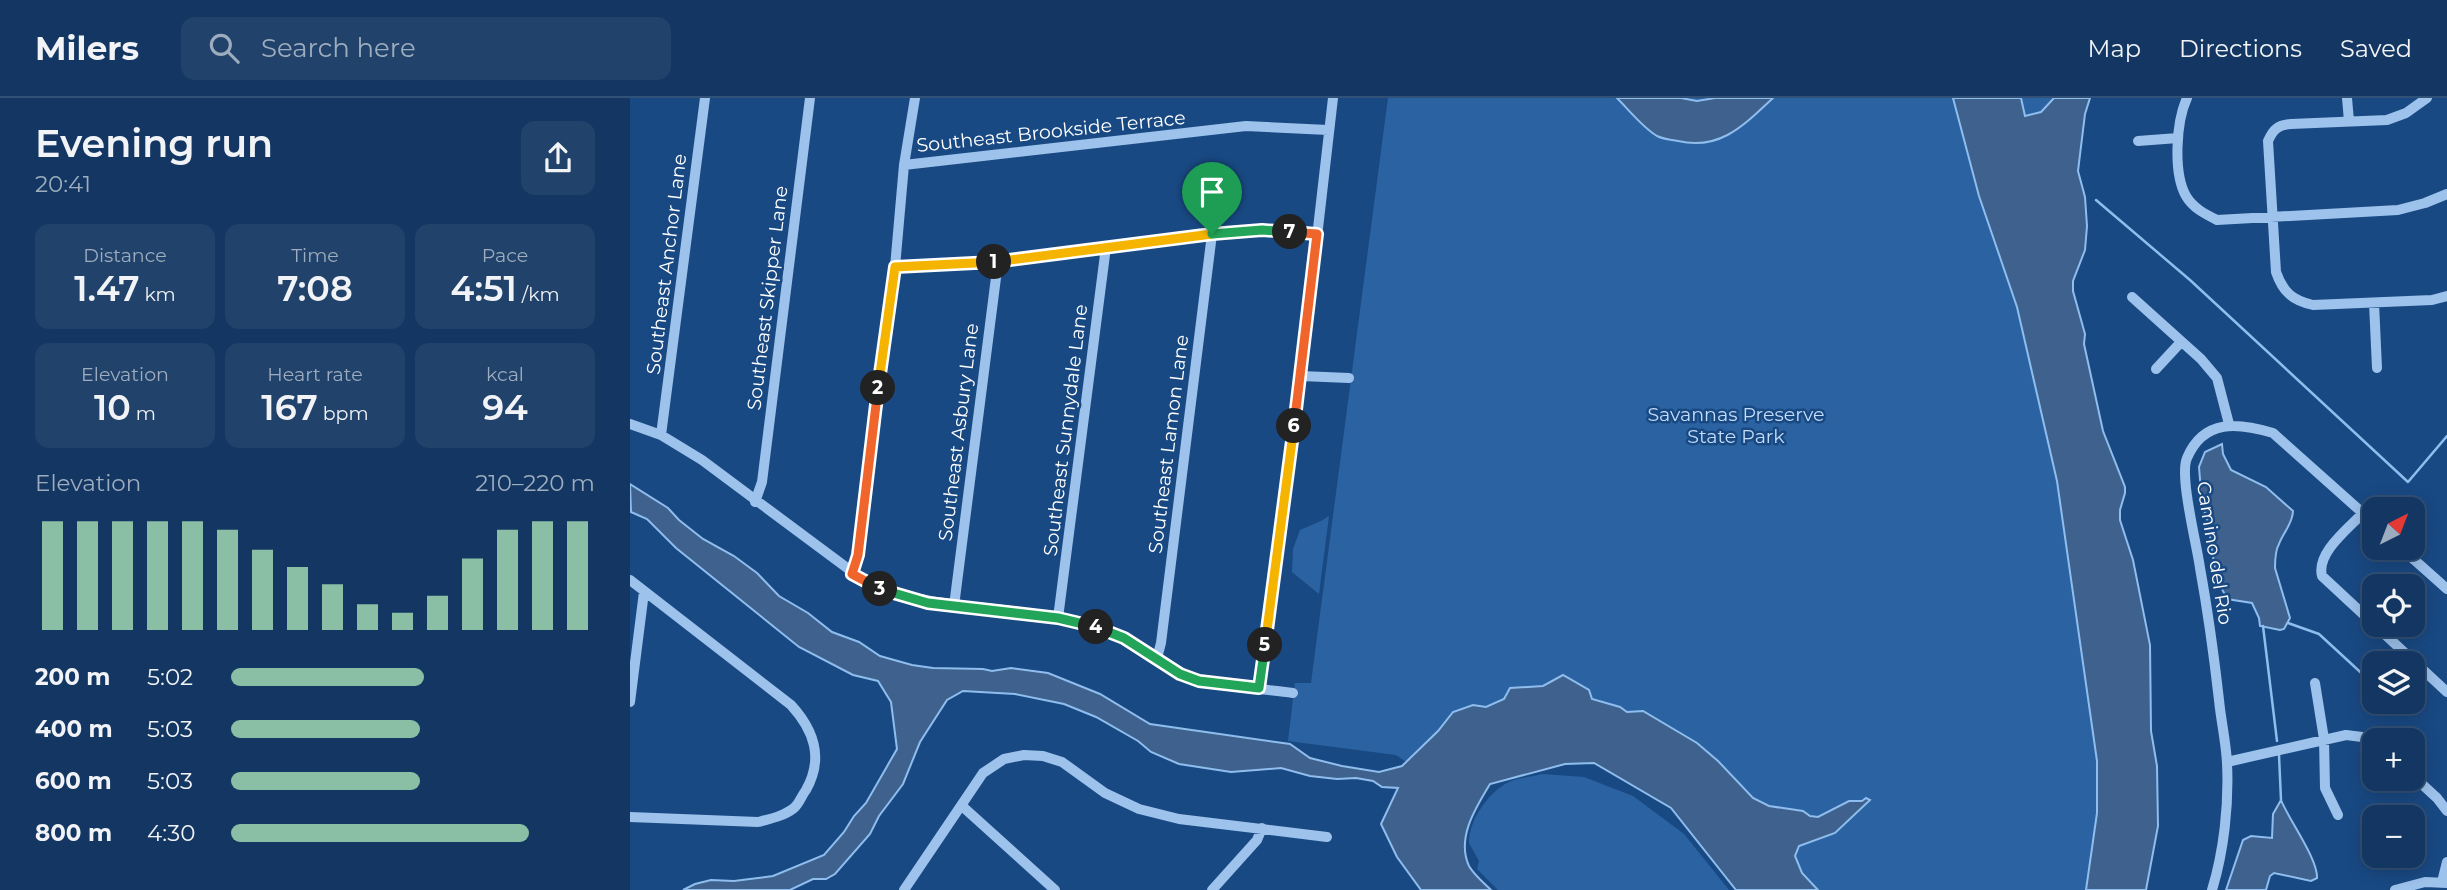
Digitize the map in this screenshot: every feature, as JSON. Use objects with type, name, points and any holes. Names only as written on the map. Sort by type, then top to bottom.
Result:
[{"type":"street","name":"Southeast Anchor Lane","points":[[661,435],[705,98]]},
{"type":"street","name":"Southeast Skipper Lane","points":[[755,502],[762,482],[810,98]]},
{"type":"street","points":[[852,574],[858,555],[895,267],[904,165],[915,98]]},
{"type":"street","points":[[1259,688],[1301,376],[1333,98]]},
{"type":"street","points":[[2187,98],[2182,108],[2178,138],[2180,182],[2187,198],[2200,211],[2217,220],[2398,210],[2447,194]]},
{"type":"street","points":[[2347,98],[2349,121]]},
{"type":"street","points":[[2427,98],[2406,113],[2387,120],[2280,125],[2272,131],[2268,141],[2276,272],[2281,286],[2290,296],[2298,302],[2313,305],[2432,300],[2447,296]]},
{"type":"street","name":"Southeast Brookside Terrace","points":[[904,165],[1247,126],[1328,130]]},
{"type":"street","points":[[2138,141],[2178,138]]},
{"type":"street","points":[[895,267],[998,262],[1262,230],[1317,234]]},
{"type":"street","name":"Southeast Lamon Lane","points":[[1157,658],[1212,234]]},
{"type":"street","name":"Southeast Sunnydale Lane","points":[[1058,618],[1106,247]]},
{"type":"street","name":"Southeast Asbury Lane","points":[[954,606],[998,262]]},
{"type":"street","points":[[2132,297],[2201,359],[2217,378],[2229,424],[2252,426],[2273,433],[2362,512]]},
{"type":"street","points":[[2374,303],[2377,368]]},
{"type":"street","points":[[2156,369],[2181,342]]},
{"type":"street","points":[[1301,376],[1349,378]]},
{"type":"street","points":[[630,424],[661,435],[702,460],[852,574],[897,596],[954,606],[1058,618],[1096,627],[1124,638],[1180,674],[1199,681],[1293,693]]},
{"type":"street","name":"Camino del Rio","points":[[2212,890],[2222,840],[2227,762],[2211,631],[2185,485],[2186,460],[2197,441],[2208,432],[2229,424]]},
{"type":"street","points":[[2362,514],[2324,557],[2320,569],[2322,576],[2447,692]]},
{"type":"street","points":[[2414,560],[2447,589]]},
{"type":"street","points":[[630,580],[791,705],[806,721],[813,739],[815,760],[809,783],[796,807],[758,822],[630,817]]},
{"type":"street","points":[[630,702],[644,592]]},
{"type":"street","points":[[2315,683],[2324,739],[2325,788],[2338,814]]},
{"type":"street","points":[[2227,762],[2324,739],[2351,735],[2362,739]]},
{"type":"street","points":[[904,890],[984,774],[1004,759],[1024,755],[1043,756],[1062,762],[1105,793],[1139,809],[1180,819],[1327,837]]},
{"type":"street","points":[[2425,787],[2447,811]]},
{"type":"street","points":[[962,806],[1055,890]]},
{"type":"street","points":[[1212,890],[1257,840],[1262,828]]},
{"type":"street","points":[[2395,890],[2425,882],[2445,883],[2447,862]]},
{"type":"green space","name":"Savannas Preserve State Park","points":[[1388,98],[2070,98],[2025,127],[2085,463],[2115,890],[1781,890],[1589,717],[1427,776],[1396,755],[1288,741],[1295,683],[1311,683]]},
{"type":"green space","points":[[1329,516],[1319,594],[1292,572],[1293,549],[1300,530]]},
{"type":"green space","points":[[1542,774],[1584,777],[1633,796],[1684,834],[1729,890],[1498,890],[1477,869],[1479,861],[1469,843],[1475,818],[1485,802],[1505,784]]},
{"type":"shaded area","points":[[1617,98],[1681,98],[1697,101],[1715,98],[1773,98],[1752,118],[1730,133],[1719,139],[1693,143],[1657,136]]},
{"type":"shaded area","points":[[1953,98],[2021,98],[2025,116],[2041,112],[2054,98],[2090,98],[2085,114],[2078,171],[2085,197],[2085,250],[2073,281],[2073,291],[2085,334],[2084,344],[2103,431],[2125,487],[2120,520],[2133,560],[2150,645],[2151,731],[2157,766],[2158,826],[2146,890],[2086,890],[2097,813],[2097,761],[2057,481],[2017,307],[1979,196]]},
{"type":"shaded area","points":[[2222,444],[2223,454],[2231,470],[2266,487],[2293,511],[2275,559],[2275,568],[2290,618],[2284,629],[2260,626],[2252,603],[2227,599],[2216,577],[2208,523],[2202,504],[2199,467],[2205,452]]},
{"type":"shaded area","points":[[630,484],[668,508],[703,539],[734,556],[757,573],[779,596],[808,613],[832,632],[859,642],[880,656],[912,665],[992,671],[1011,668],[1048,673],[1100,694],[1150,724],[1290,744],[1310,758],[1379,772],[1402,766],[1438,731],[1453,712],[1473,705],[1486,707],[1504,699],[1510,688],[1543,686],[1563,675],[1589,690],[1592,699],[1620,707],[1627,712],[1643,711],[1697,743],[1753,798],[1769,806],[1803,811],[1818,817],[1849,801],[1862,801],[1866,798],[1870,800],[1835,833],[1799,846],[1795,856],[1802,873],[1818,890],[1736,890],[1671,808],[1594,763],[1565,764],[1490,784],[1469,823],[1465,845],[1469,866],[1491,890],[1421,890],[1397,857],[1381,824],[1398,788],[1382,787],[1373,781],[1356,778],[1310,776],[1281,768],[1231,772],[1179,764],[1151,752],[1138,741],[1096,717],[1064,704],[1015,694],[963,691],[947,700],[920,742],[903,784],[879,816],[870,834],[835,874],[826,879],[813,879],[790,890],[683,890],[711,880],[734,881],[773,876],[824,855],[866,803],[897,749],[891,702],[878,681],[853,675],[799,647],[676,548],[647,519],[631,512]]},
{"type":"shaded area","points":[[2281,800],[2308,850],[2317,878],[2311,881],[2274,873],[2270,876],[2266,890],[2226,890],[2243,840],[2251,836],[2272,838],[2273,814]]},
{"type":"waterway","points":[[2096,200],[2190,280],[2408,482],[2447,436]]},
{"type":"waterway","points":[[2288,623],[2319,634],[2362,674]]},
{"type":"waterway","points":[[2263,626],[2277,741]]},
{"type":"waterway","points":[[2279,755],[2281,800]]},
{"type":"route","points":[[1262,230],[1317,234],[1301,376],[1259,688],[1199,681],[1180,674],[1124,638],[1096,627],[1058,618],[928,603],[897,596],[852,574],[858,555],[895,267],[998,262],[1212,234],[1262,230]]}]
